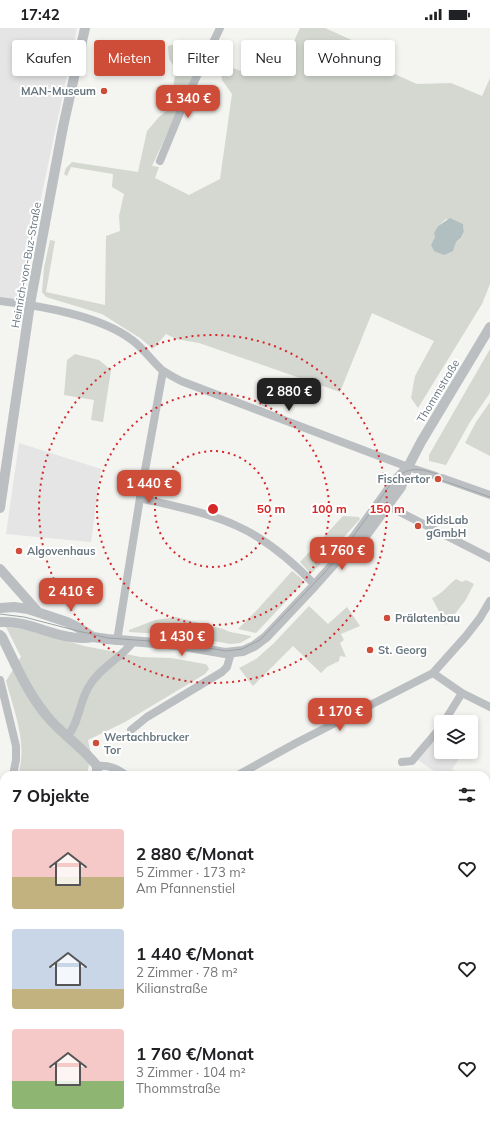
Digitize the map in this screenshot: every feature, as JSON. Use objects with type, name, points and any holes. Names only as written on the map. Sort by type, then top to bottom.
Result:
[{"type":"street","name":"Heinrich-von-Buz-Straße","points":[[0,508],[30,304],[63,127],[85,28]]},
{"type":"street","points":[[160,161],[184,102],[220,28]]},
{"type":"street","points":[[0,301],[30,304],[87,318],[111,327],[132,340],[163,371],[181,381],[408,467],[490,495]]},
{"type":"street","name":"Thommstraße","points":[[351,542],[362,539],[401,488],[408,467],[421,442],[490,327]]},
{"type":"street","points":[[117,641],[140,498],[163,371]]},
{"type":"street","name":"Thommstraße","points":[[0,622],[18,623],[59,635],[167,644],[219,653],[231,653],[248,649],[261,641],[333,565],[394,482],[408,467]]},
{"type":"street","points":[[140,498],[211,516],[237,526],[266,542],[315,585]]},
{"type":"street","points":[[388,506],[490,558]]},
{"type":"street","points":[[0,569],[38,612]]},
{"type":"street","points":[[245,771],[296,743],[433,673],[466,636],[480,618],[490,600]]},
{"type":"street","points":[[0,608],[18,608],[38,612],[67,622],[93,637]]},
{"type":"street","points":[[0,635],[37,703],[46,714],[67,736],[91,757],[97,771],[107,765],[120,771]]},
{"type":"street","points":[[67,736],[73,730],[87,689],[94,679],[134,642]]},
{"type":"street","points":[[131,730],[147,717],[222,672],[227,667],[231,653]]},
{"type":"street","points":[[433,673],[462,693],[490,707]]},
{"type":"street","points":[[0,680],[16,746],[16,760],[14,771]]},
{"type":"street","points":[[448,715],[462,693]]},
{"type":"street","points":[[402,762],[412,761],[434,735]]},
{"type":"shaded area","points":[[0,28],[77,28],[74,40],[12,40],[12,76],[67,76],[41,198],[24,300],[0,297]]},
{"type":"shaded area","points":[[300,28],[325,28],[352,40],[304,40],[304,76],[395,76],[395,74],[417,84],[451,83],[482,96],[490,78],[490,284],[482,304],[418,408],[411,398],[415,376],[434,341],[372,313],[340,392],[199,343],[176,339],[166,334],[153,349],[140,338],[102,314],[46,297],[42,292],[44,268],[50,240],[55,241],[46,292],[105,305],[106,236],[120,231],[119,216],[124,194],[112,187],[113,174],[71,167],[67,176],[64,174],[66,168],[72,162],[138,172],[147,131],[159,117],[169,109],[175,76],[194,76],[152,166],[159,167],[155,178],[189,195],[220,179],[232,94],[222,80],[221,76],[233,76],[233,68],[241,71],[241,76],[296,76],[296,40],[294,40]],"holes":[[[446,219],[463,224],[463,236],[456,242],[432,245],[435,237],[434,233],[438,226]]]},
{"type":"shaded area","points":[[173,44],[173,65],[169,59],[168,46]]},
{"type":"shaded area","points":[[450,218],[463,224],[464,232],[461,238],[456,242],[453,251],[444,255],[434,251],[431,245],[435,237],[434,233],[438,226]]},
{"type":"shaded area","points":[[490,349],[490,393],[470,422],[446,465],[429,461],[429,455]]},
{"type":"shaded area","points":[[75,354],[99,360],[111,370],[103,422],[91,420],[94,400],[64,395],[67,360]]},
{"type":"shaded area","points":[[490,402],[490,456],[465,443],[476,422]]},
{"type":"shaded area","points":[[19,443],[101,469],[91,542],[6,534]]},
{"type":"shaded area","points":[[343,516],[359,517],[360,519],[313,572],[310,573],[300,562]]},
{"type":"shaded area","points":[[292,571],[302,579],[303,583],[256,633],[238,629],[257,610]]},
{"type":"shaded area","points":[[456,579],[462,582],[466,580],[474,584],[465,601],[446,625],[432,598]]},
{"type":"shaded area","points":[[309,606],[328,624],[347,607],[360,626],[341,634],[344,640],[340,643],[346,657],[340,656],[339,661],[327,667],[321,673],[293,646],[253,686],[239,668],[256,659],[274,643]]},
{"type":"shaded area","points":[[176,617],[251,637],[240,643],[231,644],[178,635],[129,632],[129,630],[155,620]]},
{"type":"shaded area","points":[[6,627],[28,630],[84,646],[141,657],[171,658],[205,664],[209,669],[205,674],[125,722],[88,740],[91,754],[88,771],[19,771],[21,763],[21,740],[6,681],[21,657]]},
{"type":"shaded area","points":[[434,742],[434,759],[459,759],[452,769],[456,771],[434,771],[418,760]]},
{"type":"tram line","points":[[0,614],[24,617],[108,638],[178,643],[226,651],[242,649],[260,640],[325,572],[339,556],[398,476],[413,470],[424,470],[437,474]]},
{"type":"tram line","points":[[441,480],[490,497]]},
{"type":"place","name":"MAN-Museum","points":[[104,91]]},
{"type":"place","name":"Fischertor","points":[[438,479]]},
{"type":"place","name":"KidsLab gGmbH","points":[[418,526]]},
{"type":"place","name":"Algovenhaus","points":[[19,551]]},
{"type":"place","name":"Prälatenbau","points":[[387,618]]},
{"type":"place","name":"St. Georg","points":[[370,650]]},
{"type":"place","name":"Wertachbrucker Tor","points":[[96,743]]}]
